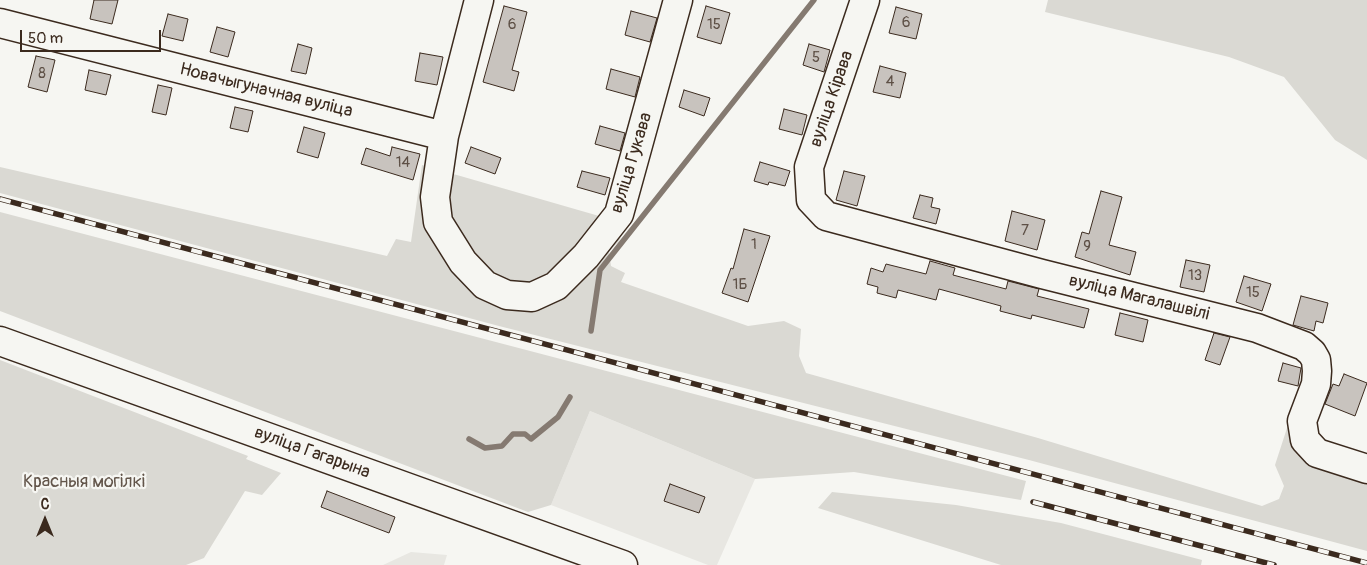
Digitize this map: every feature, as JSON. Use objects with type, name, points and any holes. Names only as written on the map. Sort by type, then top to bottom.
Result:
[{"type":"street","points":[[444,136],[479,0]]},
{"type":"street","name":"вуліца Гукава","points":[[444,136],[435,197],[438,222],[463,262],[485,285],[508,295],[532,296],[556,286],[586,256],[619,214],[678,0]]},
{"type":"street","name":"вуліца Кірава","points":[[811,200],[809,167],[865,0]]},
{"type":"street","name":"Новачыгуначная вуліца","points":[[0,23],[444,136]]},
{"type":"street","name":"вуліца Магалашвілі","points":[[811,200],[826,216],[1042,274],[1257,328],[1304,346],[1312,353],[1316,360],[1317,371],[1316,384],[1302,421],[1305,440],[1317,453],[1367,469]]},
{"type":"street","name":"вуліца Гагарына","points":[[0,341],[623,565]]},
{"type":"shaded area","points":[[590,411],[755,479],[717,565],[708,565],[551,505]]},
{"type":"shaded area","points":[[411,552],[447,555],[444,565],[383,565]]},
{"type":"green space","points":[[1048,0],[1367,0],[1367,160],[1335,140],[1284,77],[1229,57],[1045,12]]},
{"type":"green space","points":[[422,165],[435,168],[460,266],[531,304],[627,224],[619,241],[609,252],[611,266],[625,273],[621,282],[748,326],[784,321],[801,329],[799,356],[806,373],[1038,438],[1262,506],[1279,499],[1284,486],[1275,465],[1288,425],[1296,428],[1367,475],[1367,551],[1029,460],[499,326],[0,193],[0,167],[387,256],[396,239],[411,242]]},
{"type":"green space","points":[[443,171],[606,218],[531,292],[488,280],[439,198]]},
{"type":"green space","points":[[0,212],[1026,481],[1021,500],[854,472],[755,479],[590,411],[551,505],[528,512],[0,311]]},
{"type":"green space","name":"Красныя могілкі","points":[[0,360],[248,456],[246,459],[281,473],[262,495],[245,491],[204,558],[186,565],[0,565]]},
{"type":"green space","points":[[832,492],[956,505],[1061,523],[1202,560],[1201,565],[1001,565],[818,508]]},
{"type":"building","points":[[94,0],[118,0],[112,24],[90,19]]},
{"type":"building","points":[[504,6],[527,12],[512,70],[519,72],[514,91],[483,82]]},
{"type":"building","points":[[706,6],[730,13],[721,44],[697,37]]},
{"type":"building","points":[[896,7],[922,14],[916,39],[889,33]]},
{"type":"building","points":[[631,11],[657,18],[650,42],[625,35]]},
{"type":"building","points":[[168,14],[188,19],[183,41],[162,36]]},
{"type":"building","points":[[217,27],[235,32],[228,57],[210,52]]},
{"type":"building","points":[[298,44],[312,48],[306,74],[291,71]]},
{"type":"building","points":[[809,44],[830,50],[824,72],[803,65]]},
{"type":"building","points":[[420,53],[443,57],[437,85],[415,81]]},
{"type":"building","points":[[36,56],[55,60],[47,92],[28,87]]},
{"type":"building","points":[[880,66],[906,73],[900,98],[873,92]]},
{"type":"building","points":[[611,69],[640,77],[635,97],[606,89]]},
{"type":"building","points":[[89,70],[111,75],[106,95],[85,90]]},
{"type":"building","points":[[158,85],[172,88],[166,115],[152,112]]},
{"type":"building","points":[[684,90],[710,98],[704,116],[679,107]]},
{"type":"building","points":[[235,107],[253,111],[248,132],[230,128]]},
{"type":"building","points":[[784,109],[807,115],[802,135],[779,129]]},
{"type":"building","points":[[600,126],[625,133],[620,151],[595,144]]},
{"type":"building","points":[[304,127],[325,133],[318,158],[297,152]]},
{"type":"building","points":[[392,147],[420,154],[413,180],[361,164],[366,148],[390,156]]},
{"type":"building","points":[[471,147],[501,158],[495,174],[465,163]]},
{"type":"building","points":[[760,162],[790,171],[785,186],[769,182],[768,185],[754,181]]},
{"type":"building","points":[[582,171],[610,178],[605,195],[577,187]]},
{"type":"building","points":[[844,171],[865,176],[857,206],[836,200]]},
{"type":"building","points":[[1101,191],[1122,197],[1109,245],[1136,252],[1130,275],[1075,257],[1082,232],[1089,234]]},
{"type":"building","points":[[920,195],[933,198],[931,207],[940,209],[936,224],[913,218]]},
{"type":"building","points":[[1012,211],[1045,220],[1037,250],[1005,241]]},
{"type":"building","points":[[744,229],[770,236],[748,302],[722,293],[731,268],[733,269]]},
{"type":"building","points":[[1186,260],[1210,265],[1204,292],[1180,287]]},
{"type":"building","points":[[930,261],[955,268],[953,275],[1006,289],[1008,281],[1039,289],[1037,296],[1089,309],[1084,328],[1032,315],[1031,319],[1000,311],[1001,306],[939,289],[936,300],[898,290],[896,298],[877,293],[878,287],[867,284],[871,268],[883,272],[886,264],[926,274]]},
{"type":"building","points":[[1244,276],[1271,284],[1262,311],[1236,302]]},
{"type":"building","points":[[1301,296],[1328,303],[1323,323],[1316,321],[1314,331],[1293,325]]},
{"type":"building","points":[[1120,313],[1148,320],[1143,342],[1115,335]]},
{"type":"building","points":[[1214,333],[1230,337],[1220,365],[1205,360]]},
{"type":"building","points":[[1283,363],[1301,368],[1298,386],[1278,381]]},
{"type":"building","points":[[1344,374],[1367,383],[1355,416],[1325,404],[1333,384],[1339,386]]},
{"type":"building","points":[[670,484],[705,497],[699,513],[664,501]]},
{"type":"building","points":[[327,491],[395,517],[389,533],[321,507]]},
{"type":"waterway","points":[[591,331],[600,270],[814,0]]},
{"type":"waterway","points":[[469,439],[485,448],[502,446],[513,434],[525,434],[531,439],[558,417],[570,397]]},
{"type":"railway","points":[[0,199],[1367,563]]},
{"type":"railway","points":[[1033,502],[1274,565]]}]
